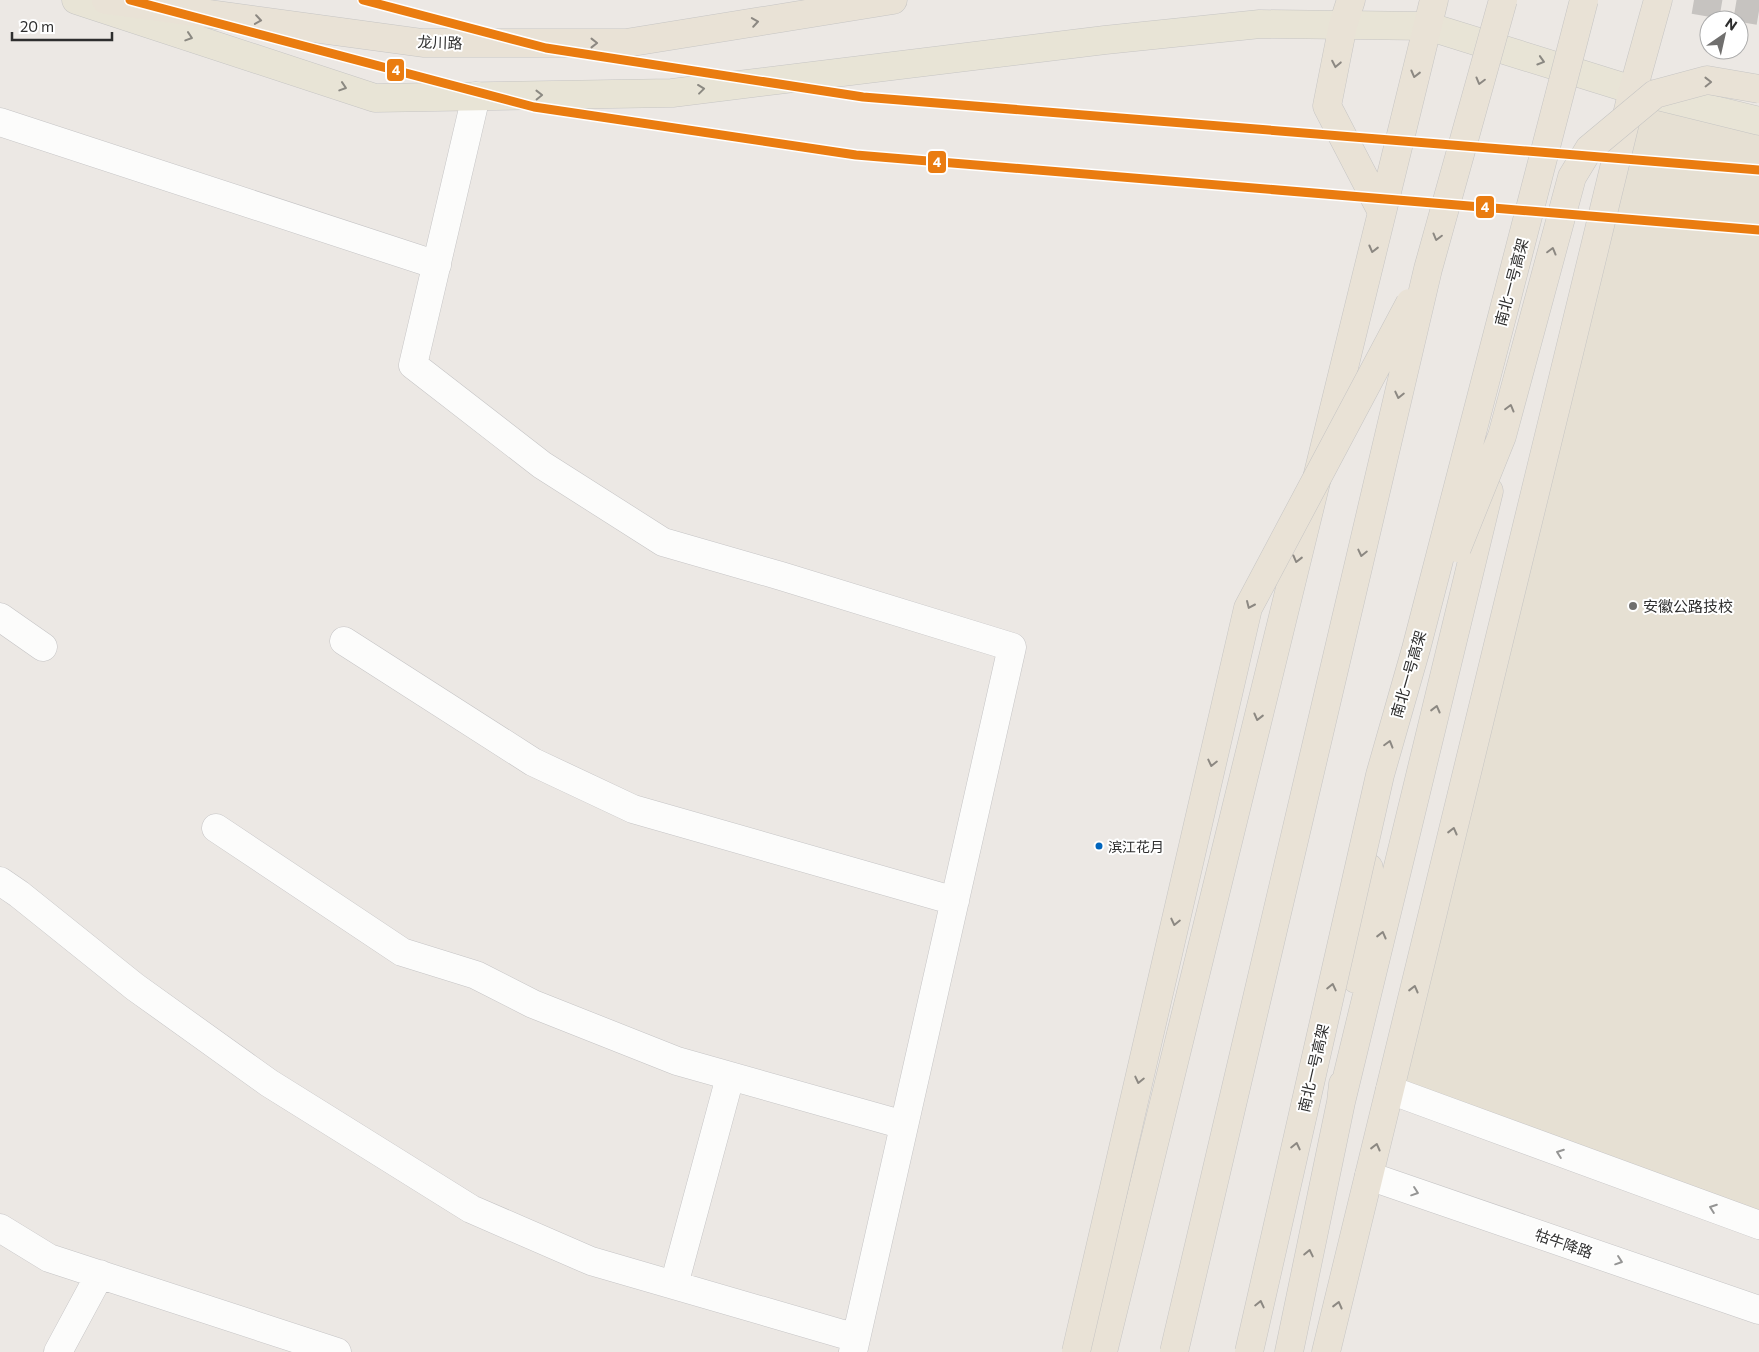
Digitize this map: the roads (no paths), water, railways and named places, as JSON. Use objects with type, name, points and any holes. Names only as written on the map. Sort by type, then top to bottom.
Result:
[{"type":"highway","name":"龙川路","points":[[106,0],[423,43],[626,43],[894,0]]},
{"type":"highway","points":[[1103,1352],[1434,0]]},
{"type":"highway","points":[[1174,1352],[1428,269],[1503,0]]},
{"type":"highway","name":"南北一号高架","points":[[1249,1352],[1380,775],[1416,648],[1584,0]]},
{"type":"highway","points":[[1326,1352],[1633,90],[1658,0]]},
{"type":"highway","points":[[1347,12],[1327,106],[1382,212]]},
{"type":"highway","points":[[1288,1352],[1341,1102],[1502,436],[1572,177],[1589,149],[1655,94],[1707,80],[1759,89]]},
{"type":"highway","points":[[1076,1352],[1248,608],[1428,269]]},
{"type":"highway","points":[[1416,648],[1502,436]]},
{"type":"highway","points":[[1341,1102],[1380,775]]},
{"type":"main road","points":[[76,0],[375,98],[672,93],[1114,39],[1260,24],[1347,12],[1427,26],[1633,90],[1759,121]]},
{"type":"street","points":[[0,881],[136,987],[269,1083],[471,1209],[591,1261],[674,1285],[855,1345],[1012,647],[663,542],[542,465],[413,365],[476,96]]},
{"type":"street","points":[[0,122],[437,265]]},
{"type":"street","points":[[0,617],[43,647]]},
{"type":"street","points":[[344,641],[532,762],[633,808],[955,901]]},
{"type":"street","points":[[216,828],[402,952],[476,974],[533,1004],[677,1061],[904,1125]]},
{"type":"street","points":[[674,1285],[730,1076]]},
{"type":"street","points":[[1390,1090],[1759,1225]]},
{"type":"street","name":"牯牛降路","points":[[1369,1176],[1759,1310]]},
{"type":"street","points":[[0,1228],[49,1258],[337,1352]]},
{"type":"street","points":[[58,1352],[100,1274]]},
{"type":"tunnel","points":[[1694,0],[1759,11]]},
{"type":"place","name":"安徽公路技校","points":[[1633,606]]},
{"type":"place","name":"滨江花月","points":[[1099,846]]}]
